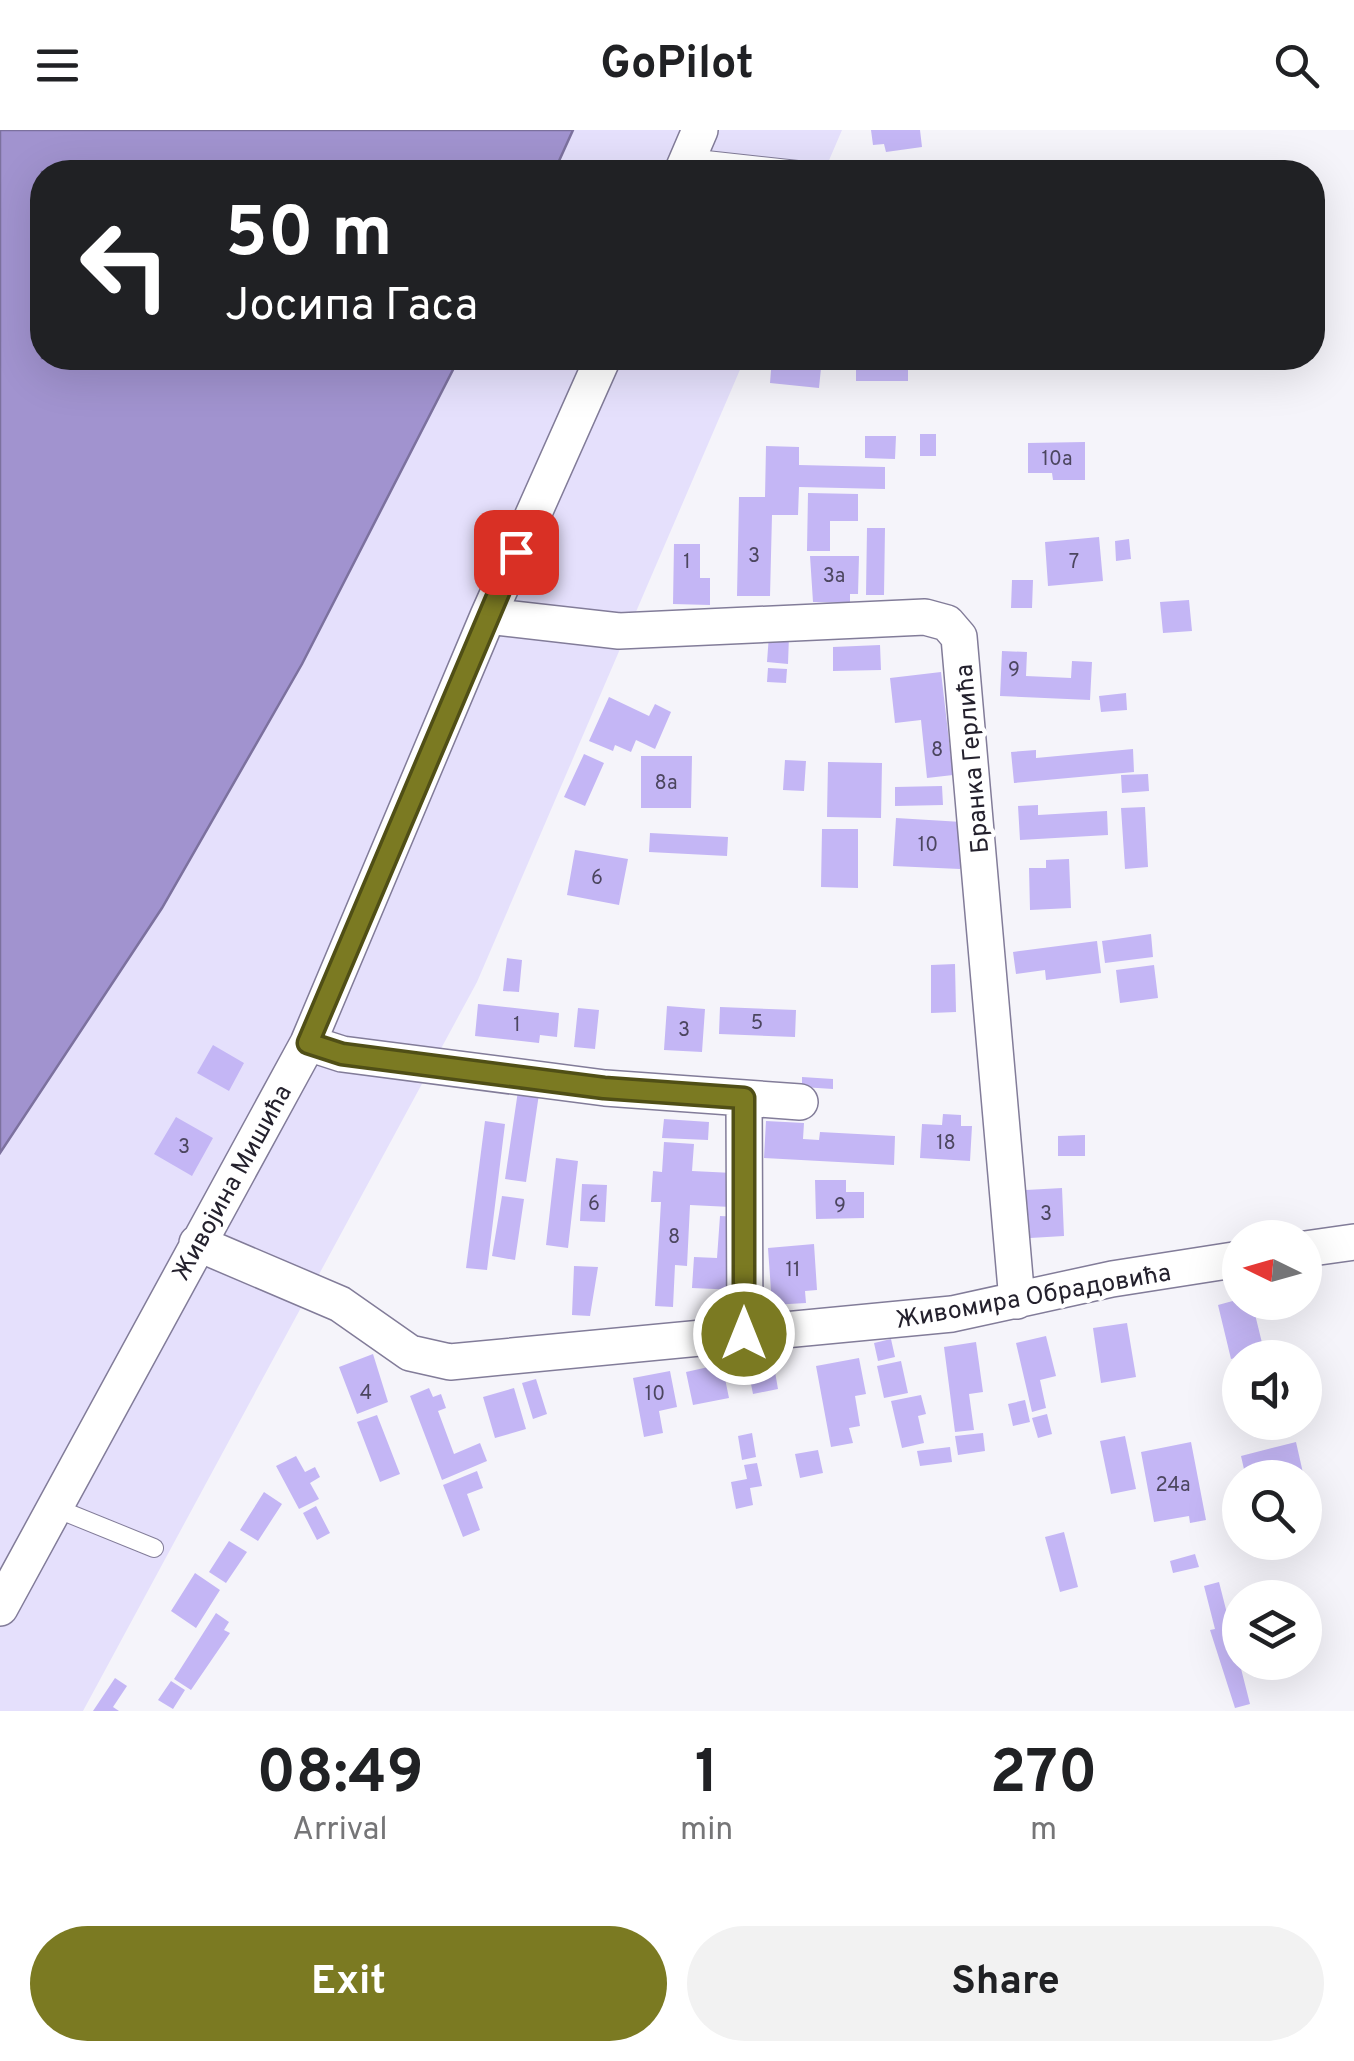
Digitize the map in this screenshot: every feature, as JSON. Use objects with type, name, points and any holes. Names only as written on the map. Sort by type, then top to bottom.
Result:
[{"type":"street","name":"Живојина Мишића","points":[[0,1608],[308,1043],[488,616],[598,370]]},
{"type":"street","name":"Бранка Герлића","points":[[488,616],[619,631],[925,617],[947,623],[959,637],[1017,1300]]},
{"type":"street","points":[[308,1043],[342,1054],[586,1085],[800,1102]]},
{"type":"street","points":[[744,1098],[744,1334]]},
{"type":"street","points":[[1322,1247],[1354,1242]]},
{"type":"street","name":"Живомира Обрадовића","points":[[196,1243],[340,1304],[410,1353],[450,1362],[952,1314],[1112,1279],[1222,1262]]},
{"type":"lane","points":[[690,153],[736,160]]},
{"type":"lane","points":[[53,1508],[154,1548]]},
{"type":"shaded area","points":[[0,130],[573,130],[559,160],[30,160],[30,370],[453,370],[302,664],[162,908],[0,1153]]},
{"type":"shaded area","points":[[573,130],[842,130],[829,160],[559,160]]},
{"type":"shaded area","points":[[453,370],[740,370],[477,982],[83,1711],[0,1711],[0,1153],[162,908],[302,664]]},
{"type":"building","points":[[871,130],[920,130],[922,147],[886,152],[884,144],[873,145]]},
{"type":"building","points":[[771,370],[821,370],[819,388],[770,383]]},
{"type":"building","points":[[856,370],[908,370],[908,381],[856,381]]},
{"type":"building","points":[[920,434],[936,434],[936,456],[920,456]]},
{"type":"building","points":[[865,436],[896,436],[895,459],[865,458]]},
{"type":"building","points":[[1085,442],[1085,480],[1053,480],[1052,473],[1028,473],[1028,443]]},
{"type":"building","points":[[766,446],[799,447],[799,465],[885,467],[885,489],[799,487],[798,515],[772,515],[770,596],[737,596],[739,497],[765,497]]},
{"type":"building","points":[[808,493],[858,494],[858,521],[830,521],[830,551],[807,551]]},
{"type":"building","points":[[867,528],[885,528],[884,595],[866,595]]},
{"type":"building","points":[[1099,537],[1103,581],[1048,586],[1045,542]]},
{"type":"building","points":[[1129,539],[1131,559],[1116,561],[1115,541]]},
{"type":"building","points":[[674,544],[700,544],[700,578],[710,578],[710,605],[673,604]]},
{"type":"building","points":[[810,556],[859,556],[858,594],[850,594],[850,603],[813,602]]},
{"type":"building","points":[[1012,580],[1033,580],[1032,608],[1011,608]]},
{"type":"building","points":[[1189,600],[1192,631],[1163,633],[1160,602]]},
{"type":"building","points":[[769,635],[789,636],[788,664],[767,662]]},
{"type":"building","points":[[880,645],[881,670],[833,671],[833,647]]},
{"type":"building","points":[[1002,651],[1027,652],[1026,676],[1071,678],[1072,661],[1092,662],[1090,700],[1000,696]]},
{"type":"building","points":[[768,668],[787,669],[786,683],[767,682]]},
{"type":"building","points":[[941,672],[953,775],[927,778],[921,720],[895,723],[890,678]]},
{"type":"building","points":[[1126,693],[1127,710],[1101,712],[1099,696]]},
{"type":"building","points":[[609,697],[649,716],[655,704],[671,712],[655,749],[636,740],[631,752],[615,745],[613,751],[589,741]]},
{"type":"building","points":[[1133,749],[1134,772],[1014,783],[1011,752],[1036,750],[1036,758]]},
{"type":"building","points":[[584,754],[604,763],[585,806],[564,797]]},
{"type":"building","points":[[641,756],[692,756],[691,808],[641,808]]},
{"type":"building","points":[[785,760],[806,761],[804,791],[783,790]]},
{"type":"building","points":[[828,762],[882,763],[881,818],[827,817]]},
{"type":"building","points":[[1148,774],[1149,791],[1122,793],[1121,775]]},
{"type":"building","points":[[942,786],[943,805],[895,806],[895,787]]},
{"type":"building","points":[[1038,805],[1038,815],[1107,811],[1108,835],[1020,840],[1018,806]]},
{"type":"building","points":[[1145,807],[1148,867],[1125,869],[1121,808]]},
{"type":"building","points":[[896,818],[962,822],[960,869],[893,866]]},
{"type":"building","points":[[822,829],[858,829],[858,888],[821,887]]},
{"type":"building","points":[[650,833],[728,837],[727,856],[649,852]]},
{"type":"building","points":[[575,850],[628,859],[619,905],[567,895]]},
{"type":"building","points":[[1069,859],[1071,908],[1030,910],[1029,868],[1046,868],[1046,860]]},
{"type":"building","points":[[1151,934],[1153,957],[1105,963],[1102,941]]},
{"type":"building","points":[[1097,941],[1101,973],[1046,980],[1045,970],[1016,974],[1013,952]]},
{"type":"building","points":[[507,958],[522,960],[519,992],[503,991]]},
{"type":"building","points":[[955,964],[956,1012],[931,1013],[931,965]]},
{"type":"building","points":[[1154,965],[1158,998],[1120,1003],[1116,970]]},
{"type":"building","points":[[478,1004],[559,1013],[557,1037],[540,1035],[539,1043],[475,1036]]},
{"type":"building","points":[[667,1006],[705,1009],[702,1052],[664,1050]]},
{"type":"building","points":[[720,1007],[796,1010],[795,1037],[719,1034]]},
{"type":"building","points":[[578,1008],[599,1010],[595,1049],[574,1047]]},
{"type":"building","points":[[213,1045],[244,1063],[229,1091],[197,1073]]},
{"type":"building","points":[[802,1077],[833,1079],[833,1089],[802,1087]]},
{"type":"building","points":[[518,1091],[539,1094],[526,1182],[505,1179]]},
{"type":"building","points":[[943,1114],[961,1115],[961,1126],[972,1126],[970,1161],[920,1158],[922,1124],[942,1125]]},
{"type":"building","points":[[176,1117],[213,1138],[192,1176],[154,1154]]},
{"type":"building","points":[[664,1119],[709,1122],[708,1140],[662,1138]]},
{"type":"building","points":[[485,1121],[505,1124],[487,1270],[466,1268]]},
{"type":"building","points":[[766,1121],[804,1123],[803,1139],[819,1140],[820,1132],[895,1136],[894,1165],[764,1158]]},
{"type":"building","points":[[1085,1135],[1085,1156],[1058,1156],[1058,1136]]},
{"type":"building","points":[[664,1142],[694,1144],[692,1171],[733,1173],[731,1207],[690,1205],[687,1266],[675,1265],[673,1307],[655,1306],[661,1202],[651,1202],[653,1171],[662,1172]]},
{"type":"building","points":[[556,1158],[578,1161],[568,1248],[546,1245]]},
{"type":"building","points":[[815,1180],[846,1180],[846,1192],[864,1192],[864,1218],[816,1219]]},
{"type":"building","points":[[582,1184],[607,1185],[605,1222],[580,1221]]},
{"type":"building","points":[[1062,1188],[1064,1236],[1030,1238],[1026,1190]]},
{"type":"building","points":[[502,1196],[524,1199],[515,1260],[492,1256]]},
{"type":"building","points":[[720,1216],[741,1217],[737,1290],[692,1288],[694,1257],[717,1258]]},
{"type":"building","points":[[814,1244],[817,1290],[805,1291],[806,1303],[772,1305],[768,1248]]},
{"type":"building","points":[[574,1266],[598,1267],[590,1316],[572,1315]]},
{"type":"building","points":[[1222,1304],[1222,1320],[1256,1320],[1261,1340],[1226,1340],[1218,1305]]},
{"type":"building","points":[[1127,1323],[1136,1377],[1101,1383],[1093,1328]]},
{"type":"building","points":[[1046,1336],[1056,1376],[1040,1380],[1046,1408],[1032,1412],[1016,1343]]},
{"type":"building","points":[[891,1339],[895,1357],[878,1361],[874,1343]]},
{"type":"building","points":[[976,1342],[983,1392],[969,1394],[974,1430],[955,1432],[944,1347]]},
{"type":"building","points":[[373,1354],[388,1402],[357,1414],[339,1367]]},
{"type":"building","points":[[859,1358],[866,1394],[855,1396],[860,1426],[849,1428],[853,1443],[831,1447],[816,1366]]},
{"type":"building","points":[[766,1361],[768,1368],[774,1366],[778,1389],[753,1394],[747,1364]]},
{"type":"building","points":[[901,1361],[908,1393],[884,1398],[877,1366]]},
{"type":"building","points":[[722,1364],[729,1398],[693,1405],[686,1372]]},
{"type":"building","points":[[670,1371],[677,1407],[659,1411],[663,1433],[644,1437],[633,1378]]},
{"type":"building","points":[[536,1379],[547,1414],[533,1419],[522,1383]]},
{"type":"building","points":[[429,1388],[433,1397],[441,1394],[446,1408],[438,1411],[454,1454],[480,1443],[487,1461],[442,1480],[410,1396]]},
{"type":"building","points":[[514,1388],[526,1429],[495,1438],[483,1397]]},
{"type":"building","points":[[921,1395],[926,1414],[918,1416],[924,1443],[902,1448],[891,1401]]},
{"type":"building","points":[[1025,1400],[1030,1422],[1013,1426],[1008,1404]]},
{"type":"building","points":[[1047,1414],[1052,1434],[1038,1438],[1032,1418]]},
{"type":"building","points":[[377,1415],[400,1474],[380,1482],[357,1422]]},
{"type":"building","points":[[752,1433],[756,1457],[742,1460],[738,1436]]},
{"type":"building","points":[[983,1433],[985,1451],[958,1455],[955,1436]]},
{"type":"building","points":[[1125,1436],[1136,1489],[1111,1494],[1100,1441]]},
{"type":"building","points":[[1191,1442],[1206,1520],[1190,1523],[1189,1516],[1154,1522],[1141,1452]]},
{"type":"building","points":[[1296,1442],[1300,1460],[1242,1460],[1241,1456]]},
{"type":"building","points":[[950,1447],[952,1462],[920,1466],[917,1451]]},
{"type":"building","points":[[818,1450],[823,1473],[800,1478],[795,1454]]},
{"type":"building","points":[[296,1456],[305,1472],[315,1467],[320,1477],[310,1483],[319,1499],[299,1509],[276,1466]]},
{"type":"building","points":[[757,1463],[762,1486],[750,1488],[753,1505],[736,1509],[731,1482],[747,1479],[744,1465]]},
{"type":"building","points":[[477,1471],[483,1488],[467,1494],[480,1530],[463,1537],[443,1485]]},
{"type":"building","points":[[264,1492],[282,1504],[258,1541],[240,1530]]},
{"type":"building","points":[[316,1506],[330,1533],[317,1540],[303,1513]]},
{"type":"building","points":[[1064,1532],[1078,1587],[1060,1592],[1045,1537]]},
{"type":"building","points":[[229,1541],[247,1552],[226,1583],[209,1572]]},
{"type":"building","points":[[1195,1554],[1199,1567],[1173,1573],[1170,1561]]},
{"type":"building","points":[[195,1573],[220,1590],[196,1628],[171,1611]]},
{"type":"building","points":[[1219,1582],[1222,1594],[1222,1667],[1210,1630],[1215,1629],[1204,1586]]},
{"type":"building","points":[[216,1613],[229,1622],[224,1630],[230,1633],[191,1690],[174,1679]]},
{"type":"building","points":[[115,1678],[127,1686],[113,1707],[119,1711],[93,1711]]},
{"type":"building","points":[[1226,1680],[1244,1680],[1250,1704],[1235,1708]]},
{"type":"building","points":[[171,1681],[185,1690],[173,1709],[158,1700]]},
{"type":"route","points":[[516,552],[308,1043],[342,1054],[604,1088],[744,1098],[744,1334]]}]
